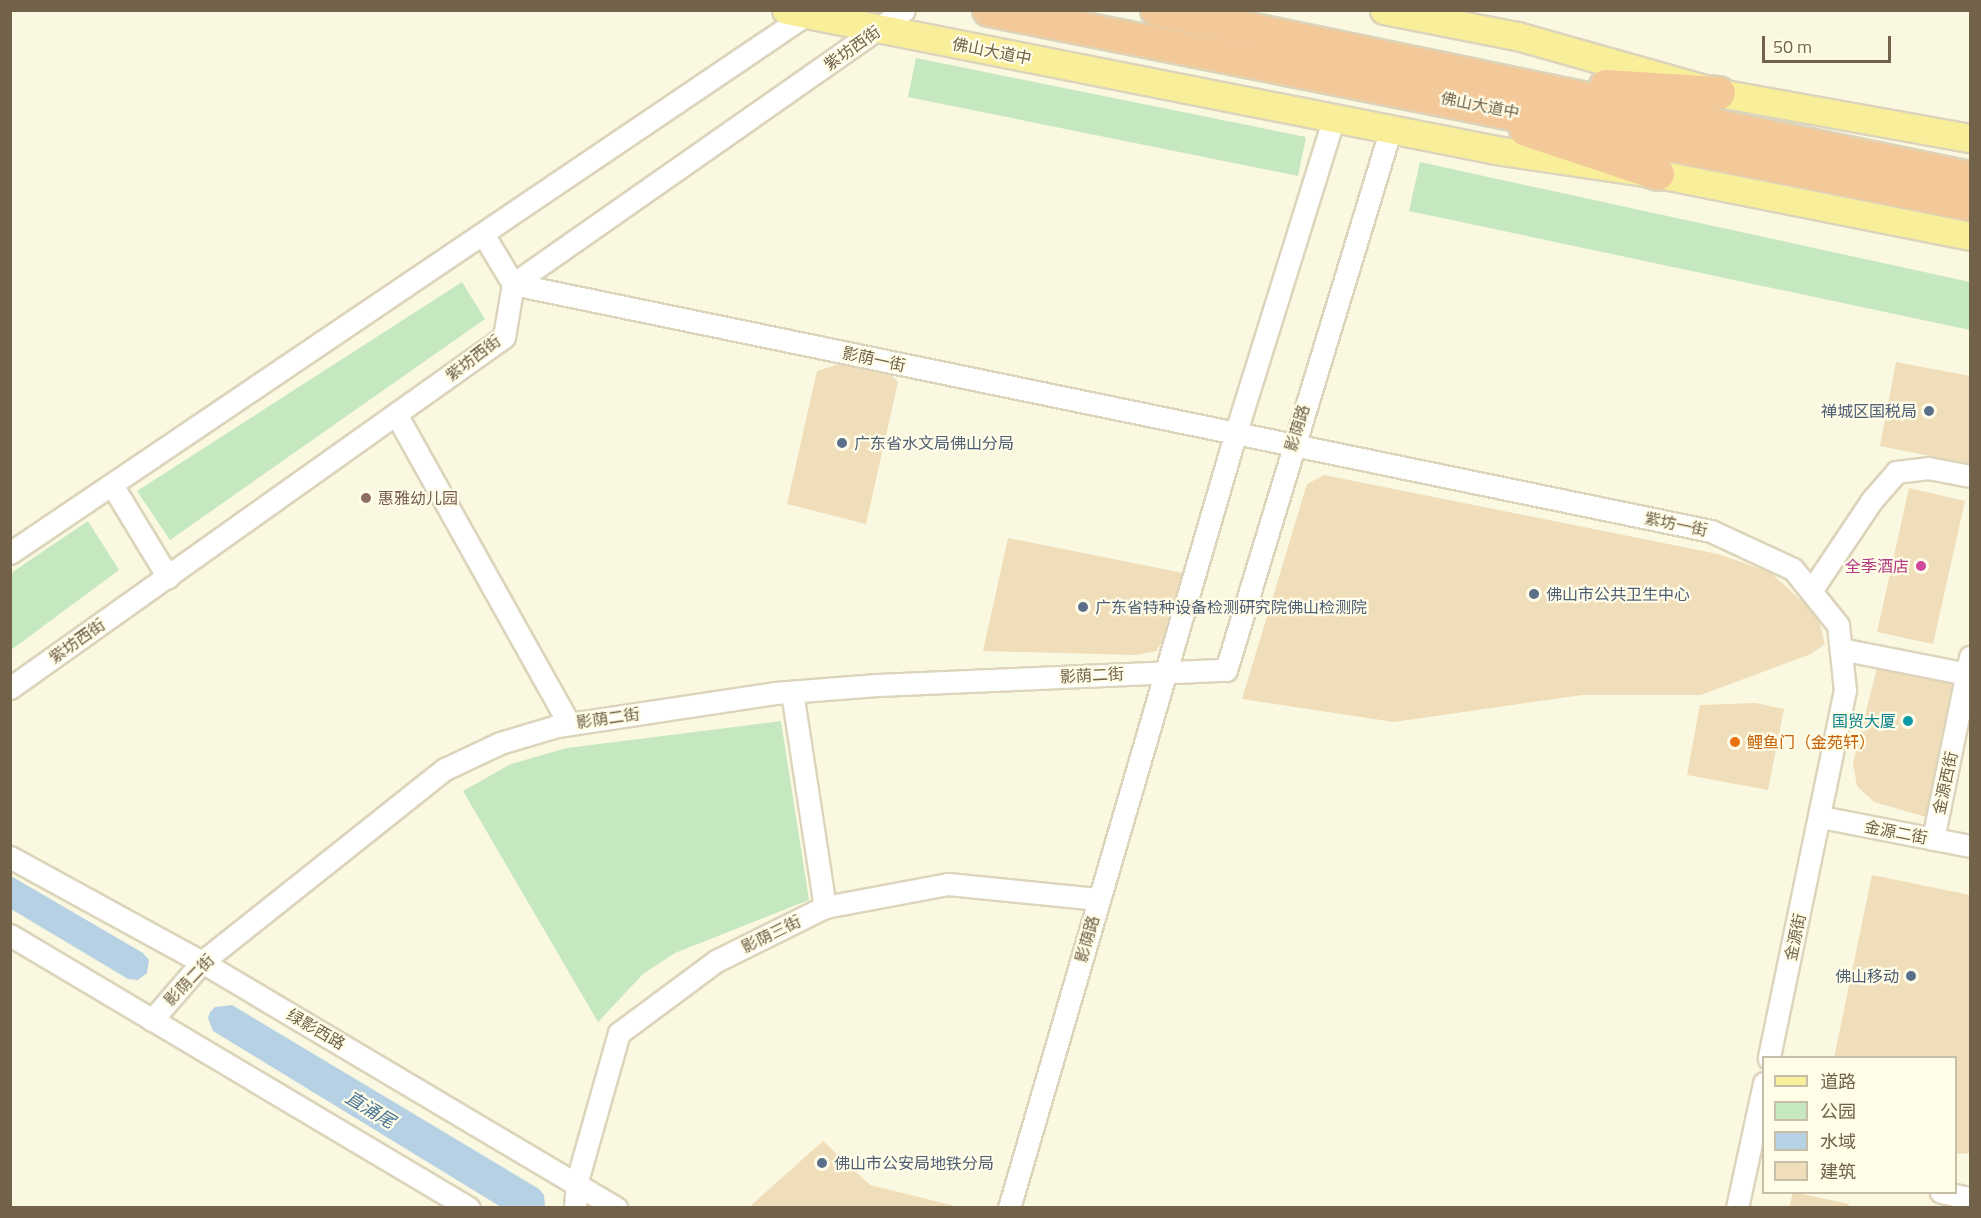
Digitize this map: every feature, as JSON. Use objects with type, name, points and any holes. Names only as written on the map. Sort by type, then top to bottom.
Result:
[{"type":"highway","name":"佛山大道中","points":[[989,10],[1455,86],[1971,178]]},
{"type":"highway","name":"佛山大道中","points":[[1157,10],[1455,86],[1971,205]]},
{"type":"highway","points":[[1455,86],[1719,93]]},
{"type":"highway","points":[[1455,86],[1578,150],[1658,174]]},
{"type":"main road","points":[[1384,10],[1517,36],[1719,93],[1971,138]]},
{"type":"main road","name":"佛山大道中","points":[[802,12],[878,29],[1496,150],[1658,174],[1971,236]]},
{"type":"street","name":"紫坊西街","points":[[10,688],[504,337],[513,284],[904,10]]},
{"type":"street","points":[[10,553],[483,234],[802,12]]},
{"type":"street","name":"影荫路","points":[[1009,1208],[1234,435],[1334,117]]},
{"type":"street","name":"影荫路","points":[[1164,671],[1226,670],[1291,446],[1391,128]]},
{"type":"street","points":[[483,234],[513,284]]},
{"type":"street","name":"影荫一街","points":[[513,284],[1291,446]]},
{"type":"street","points":[[396,414],[569,724]]},
{"type":"street","name":"紫坊一街","points":[[1291,446],[1711,531],[1793,569],[1838,625],[1841,649],[1845,690],[1821,817]]},
{"type":"street","points":[[1811,591],[1872,500],[1896,472],[1928,468],[1971,476]]},
{"type":"street","points":[[112,485],[168,577]]},
{"type":"street","points":[[1841,649],[1969,666]]},
{"type":"street","name":"金源西街","points":[[1934,839],[1969,666]]},
{"type":"street","name":"影荫二街","points":[[152,1020],[202,962],[445,769],[500,743],[569,724],[792,692],[1164,671]]},
{"type":"street","points":[[792,692],[825,907]]},
{"type":"street","name":"金源二街","points":[[1821,817],[1971,846]]},
{"type":"street","name":"金源街","points":[[1769,1056],[1821,817]]},
{"type":"street","name":"绿影西路","points":[[10,857],[202,962],[577,1181],[617,1208]]},
{"type":"street","name":"影荫三街","points":[[575,1208],[577,1181],[619,1033],[716,961],[825,907],[948,884],[1099,899]]},
{"type":"street","points":[[10,935],[469,1208]]},
{"type":"street","points":[[1737,1208],[1756,1155],[1762,1101]]},
{"type":"street","points":[[1951,1194],[1971,1198]]},
{"type":"green space","points":[[916,58],[1306,137],[1298,176],[908,97]]},
{"type":"green space","points":[[1420,162],[1970,282],[1970,330],[1409,211]]},
{"type":"green space","points":[[462,282],[485,319],[170,540],[137,491]]},
{"type":"green space","points":[[88,521],[119,570],[11,650],[11,573]]},
{"type":"green space","points":[[781,721],[809,900],[675,953],[643,974],[598,1022],[463,791],[511,764],[567,748]]},
{"type":"water","points":[[11,876],[143,953],[149,960],[147,973],[138,980],[128,979],[11,909]]},
{"type":"water","name":"直涌尾","points":[[232,1005],[539,1189],[544,1195],[545,1207],[501,1207],[213,1031],[208,1018],[210,1012],[215,1007]]},
{"type":"building","name":"禅城区国税局","points":[[1896,362],[1970,376],[1970,464],[1880,446]]},
{"type":"building","name":"广东省水文局佛山分局","points":[[839,364],[889,373],[898,382],[866,524],[787,504],[817,371]]},
{"type":"building","name":"佛山市公共卫生中心","points":[[1324,475],[1718,554],[1770,572],[1818,616],[1825,644],[1811,654],[1701,695],[1582,695],[1394,722],[1242,699],[1307,484]]},
{"type":"building","name":"全季酒店","points":[[1909,488],[1965,501],[1933,644],[1877,632]]},
{"type":"building","name":"广东省特种设备检测研究院佛山检测院","points":[[1008,538],[1183,573],[1163,641],[1156,651],[1136,655],[983,651]]},
{"type":"building","name":"国贸大厦","points":[[1878,664],[1961,679],[1933,819],[1874,802],[1857,786],[1853,763]]},
{"type":"building","name":"鲤鱼门（金苑轩）","points":[[1756,703],[1784,709],[1768,790],[1687,775],[1700,705]]},
{"type":"building","name":"佛山移动","points":[[1872,875],[1970,895],[1970,1153],[1957,1154],[1957,1056],[1834,1056]]},
{"type":"building","name":"佛山市公安局地铁分局","points":[[823,1141],[870,1185],[963,1208],[748,1208]]},
{"type":"building","points":[[1792,1194],[1849,1204],[1848,1208],[1789,1208]]},
{"type":"place","name":"禅城区国税局","points":[[1929,411]]},
{"type":"place","name":"广东省水文局佛山分局","points":[[842,443]]},
{"type":"place","name":"惠雅幼儿园","points":[[366,498]]},
{"type":"place","name":"全季酒店","points":[[1921,566]]},
{"type":"place","name":"佛山市公共卫生中心","points":[[1534,594]]},
{"type":"place","name":"广东省特种设备检测研究院佛山检测院","points":[[1083,607]]},
{"type":"place","name":"国贸大厦","points":[[1908,721]]},
{"type":"place","name":"鲤鱼门（金苑轩）","points":[[1735,742]]},
{"type":"place","name":"佛山移动","points":[[1911,976]]},
{"type":"place","name":"佛山市公安局地铁分局","points":[[822,1163]]}]
